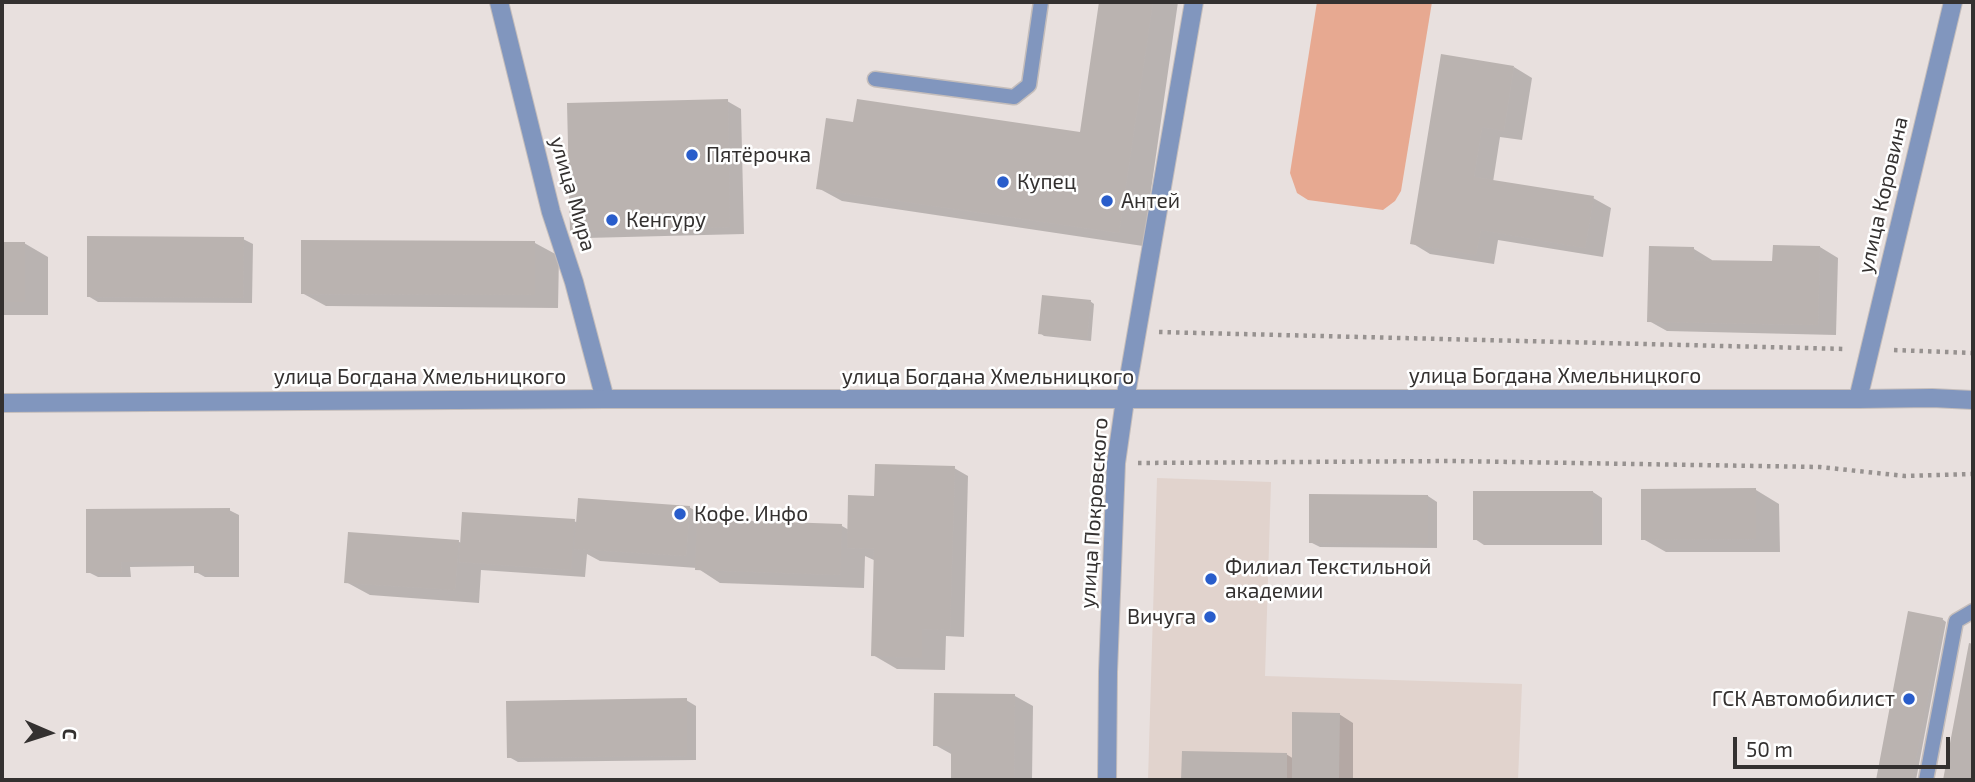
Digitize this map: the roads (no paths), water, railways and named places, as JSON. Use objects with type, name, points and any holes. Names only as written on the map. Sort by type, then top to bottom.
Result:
[{"type":"street","name":"улица Мира","points":[[499,2],[551,212],[574,282],[606,399]]},
{"type":"street","name":"улица Покровского","points":[[1107,780],[1116,463],[1136,332],[1194,2]]},
{"type":"street","name":"улица Коровина","points":[[1858,399],[1953,2]]},
{"type":"street","name":"улица Богдана Хмельницкого","points":[[2,403],[606,399],[1973,400]]},
{"type":"lane","points":[[875,79],[1014,97],[1030,85],[1041,2]]},
{"type":"lane","points":[[1926,780],[1956,621],[1973,611]]},
{"type":"place","name":"Пятёрочка","points":[[692,155]]},
{"type":"place","name":"Купец","points":[[1003,182]]},
{"type":"place","name":"Антей","points":[[1107,201]]},
{"type":"place","name":"Кенгуру","points":[[612,220]]},
{"type":"place","name":"Кофе. Инфо","points":[[680,514]]},
{"type":"place","name":"Филиал Текстильной академии","points":[[1211,579]]},
{"type":"place","name":"Вичуга","points":[[1210,617]]},
{"type":"place","name":"ГСК Автомобилист","points":[[1909,699]]}]
